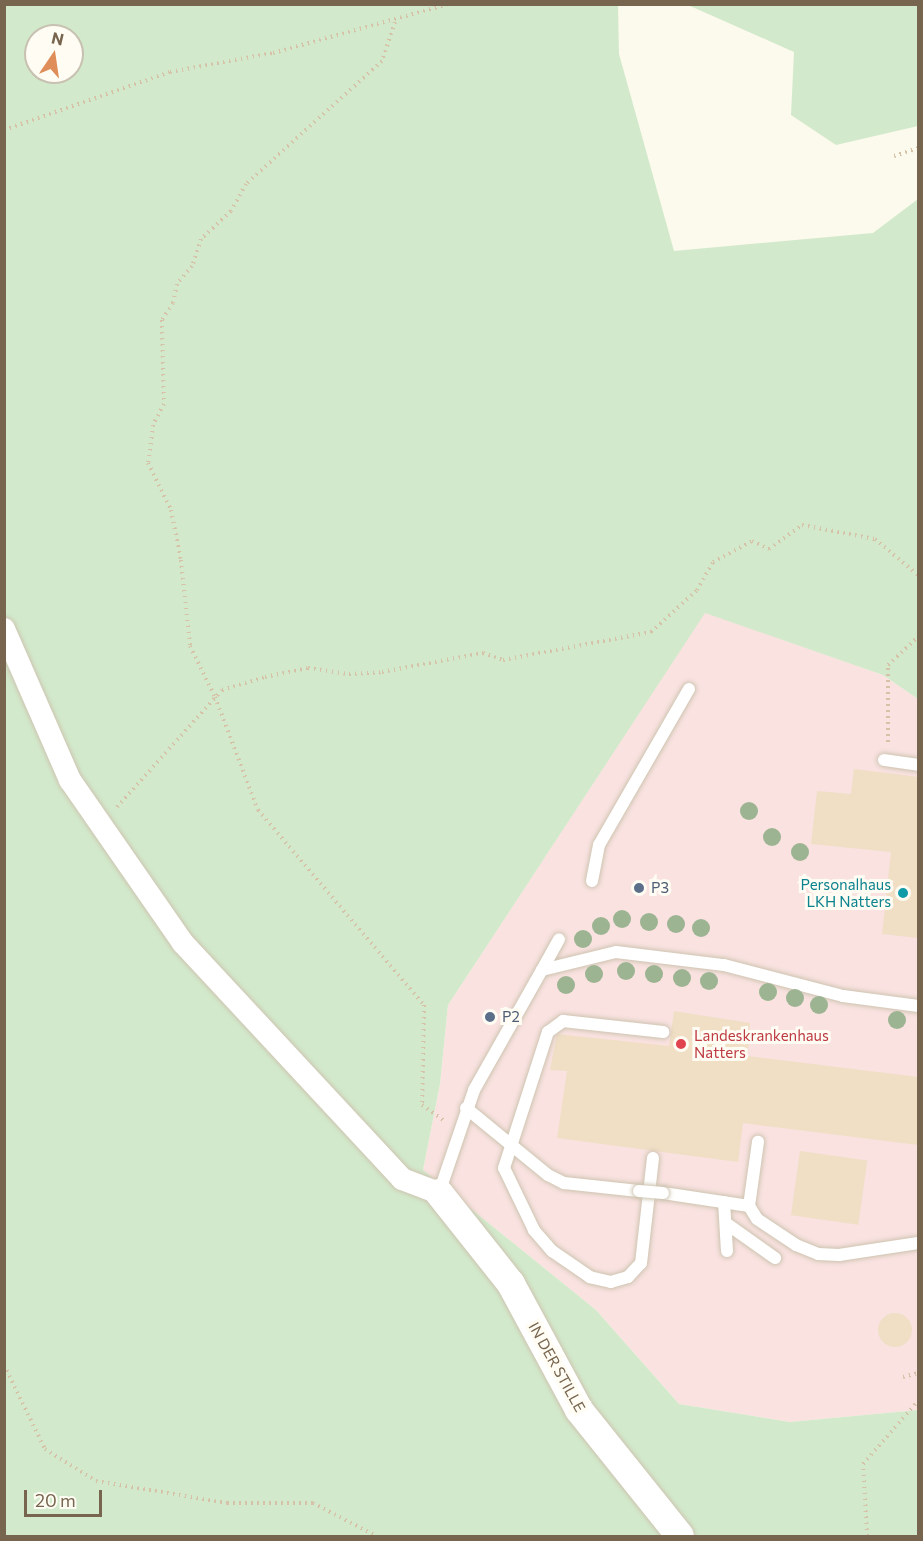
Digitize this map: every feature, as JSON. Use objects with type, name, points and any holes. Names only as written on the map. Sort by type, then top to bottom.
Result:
[{"type":"street","points":[[4,629],[70,780],[191,952],[402,1179],[439,1193]]},
{"type":"street","name":"IN DER STILLE","points":[[439,1193],[511,1284],[585,1419],[680,1536]]},
{"type":"lane","points":[[592,881],[599,845],[689,689]]},
{"type":"lane","points":[[884,760],[918,765]]},
{"type":"lane","points":[[439,1193],[466,1108],[559,939]]},
{"type":"lane","points":[[542,970],[616,952],[724,965],[843,996],[918,1006]]},
{"type":"lane","points":[[653,1158],[641,1263],[628,1277],[610,1282],[590,1277],[565,1261],[534,1230],[504,1168],[548,1032],[563,1021],[663,1032]]},
{"type":"lane","points":[[466,1108],[548,1175],[564,1183],[663,1193],[749,1206]]},
{"type":"lane","points":[[758,1142],[749,1206],[757,1219],[796,1245],[818,1254],[839,1255],[918,1243]]},
{"type":"lane","points":[[724,1202],[727,1251]]},
{"type":"lane","points":[[727,1224],[774,1258]]},
{"type":"path","points":[[4,130],[170,72],[273,52],[395,22],[448,4]]},
{"type":"path","points":[[395,22],[381,61],[246,184],[231,211],[201,239],[192,266],[177,284],[173,303],[162,320],[164,404],[153,425],[148,463],[171,510],[181,560],[190,646],[214,697],[258,810],[424,1005],[422,1105],[458,1130]]},
{"type":"path","points":[[894,156],[918,148]]},
{"type":"path","points":[[103,827],[134,784],[222,690],[308,668],[349,674],[382,672],[483,653],[503,660],[651,632],[697,590],[712,562],[752,541],[769,549],[802,525],[875,539],[918,575]]},
{"type":"path","points":[[884,760],[891,731],[888,665],[918,637]]},
{"type":"path","points":[[4,1365],[45,1449],[96,1481],[227,1503],[313,1503],[376,1536]]},
{"type":"path","points":[[903,1377],[918,1373]]},
{"type":"path","points":[[867,1536],[863,1464],[918,1401]]},
{"type":"shaded area","name":"Landeskrankenhaus Natters","points":[[705,612],[883,675],[918,699],[918,1410],[790,1422],[679,1404],[596,1310],[423,1170],[440,1084],[448,1005]]},
{"type":"green space","points":[[5,5],[618,5],[619,54],[674,251],[873,233],[918,199],[918,699],[883,675],[705,613],[448,1005],[440,1084],[423,1170],[596,1310],[679,1404],[790,1422],[918,1410],[918,1536],[5,1536]]},
{"type":"green space","points":[[688,5],[918,5],[918,126],[836,145],[791,115],[794,52]]},
{"type":"building","name":"Personalhaus LKH Natters","points":[[854,769],[918,777],[918,938],[882,934],[891,852],[811,844],[817,791],[851,794]]},
{"type":"building","points":[[674,1011],[750,1023],[748,1056],[918,1077],[918,1145],[743,1123],[738,1162],[557,1138],[567,1071],[550,1070],[557,1034],[669,1046]]},
{"type":"building","points":[[800,1151],[867,1160],[858,1225],[791,1215]]},
{"type":"building","points":[[895,1313],[907,1318],[912,1330],[907,1342],[895,1347],[883,1342],[878,1330],[883,1318]]},
{"type":"place","name":"P3","points":[[639,888]]},
{"type":"place","name":"Personalhaus LKH Natters","points":[[903,893]]},
{"type":"place","name":"P2","points":[[490,1017]]},
{"type":"place","name":"Landeskrankenhaus Natters","points":[[681,1044]]}]
